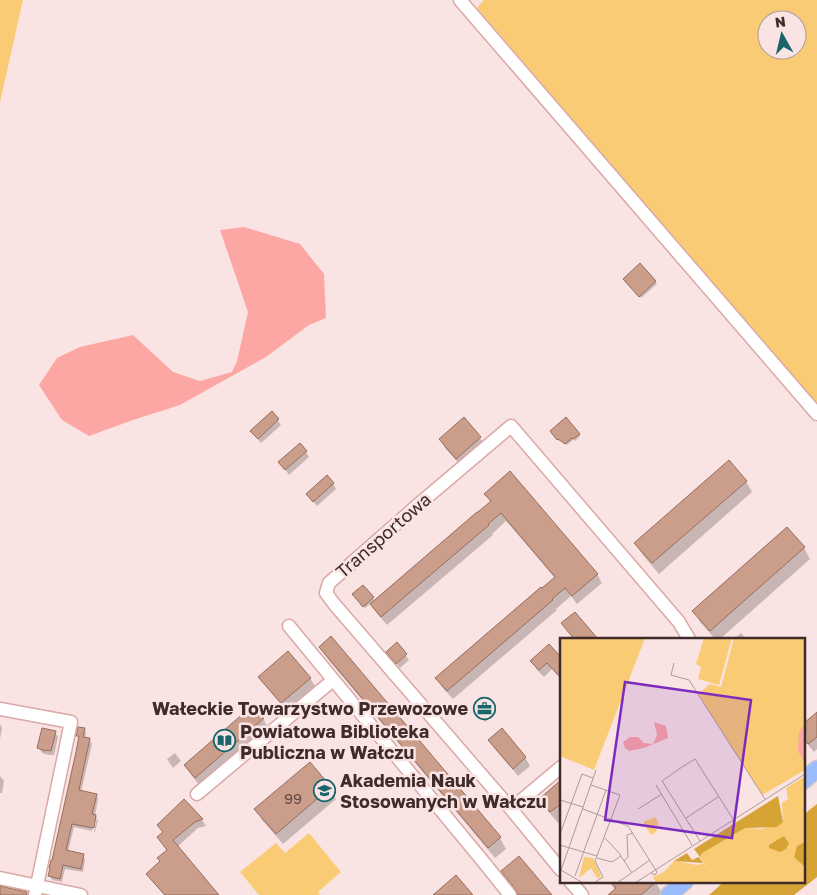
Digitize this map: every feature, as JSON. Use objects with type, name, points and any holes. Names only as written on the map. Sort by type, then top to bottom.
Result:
[{"type":"main road","points":[[670,895],[685,882]]},
{"type":"street","points":[[460,0],[817,414]]},
{"type":"street","name":"Transportowa","points":[[560,869],[511,809],[335,605],[326,593],[329,583],[512,426],[680,622],[688,638]]},
{"type":"street","points":[[289,626],[510,895]]},
{"type":"street","points":[[197,794],[333,680]]},
{"type":"street","points":[[0,709],[71,722],[36,890]]},
{"type":"street","points":[[511,809],[560,768]]},
{"type":"street","points":[[0,878],[36,890],[81,895]]},
{"type":"street","points":[[571,882],[582,895]]},
{"type":"shaded area","points":[[0,0],[23,0],[0,102]]},
{"type":"shaded area","points":[[484,0],[817,0],[817,409],[477,8]]},
{"type":"shaded area","points":[[244,227],[300,244],[324,274],[326,318],[309,325],[266,357],[180,405],[89,436],[62,420],[39,385],[57,358],[80,347],[133,335],[173,372],[200,381],[232,372],[237,361],[248,312],[220,230]]},
{"type":"shaded area","points":[[817,804],[817,877],[794,895],[709,895],[724,882],[804,882],[804,814]]},
{"type":"shaded area","points":[[309,833],[341,872],[318,892],[320,895],[259,895],[240,872],[276,843],[285,853]]},
{"type":"building","points":[[640,263],[656,281],[639,297],[623,279]]},
{"type":"building","points":[[272,411],[279,419],[258,439],[250,431]]},
{"type":"building","points":[[464,417],[481,437],[456,459],[439,439]]},
{"type":"building","points":[[566,417],[580,434],[565,444],[557,440],[550,431]]},
{"type":"building","points":[[300,443],[307,451],[285,470],[278,462]]},
{"type":"building","points":[[729,460],[747,481],[652,563],[634,543]]},
{"type":"building","points":[[510,471],[598,574],[572,596],[565,588],[447,691],[435,678],[555,577],[501,513],[381,617],[370,604],[491,501],[484,494]]},
{"type":"building","points":[[327,475],[334,483],[313,502],[306,494]]},
{"type":"building","points":[[787,527],[805,547],[710,631],[692,611]]},
{"type":"building","points":[[363,585],[374,597],[363,607],[352,594]]},
{"type":"building","points":[[575,612],[597,638],[573,638],[561,623]]},
{"type":"building","points":[[331,636],[501,837],[488,848],[319,647]]},
{"type":"building","points":[[397,642],[407,654],[396,664],[386,652]]},
{"type":"building","points":[[549,644],[560,656],[560,677],[547,663],[539,670],[530,661]]},
{"type":"building","points":[[288,651],[311,678],[281,703],[258,677]]},
{"type":"building","name":"Wałeckie Towarzystwo Przewozowe","points":[[487,698],[494,707],[481,718],[474,709]]},
{"type":"building","name":"Powiatowa Biblioteka Publiczna w Wałczu","points":[[253,705],[264,718],[195,778],[184,765]]},
{"type":"building","points":[[817,712],[817,737],[808,744],[804,740],[804,723]]},
{"type":"building","points":[[78,727],[85,728],[83,737],[90,738],[79,790],[97,794],[92,814],[96,815],[94,828],[72,824],[66,850],[84,854],[81,869],[63,865],[60,879],[48,876],[76,752],[79,736],[76,736]]},
{"type":"building","points":[[42,728],[56,731],[51,751],[37,748]]},
{"type":"building","points":[[502,728],[526,757],[513,769],[488,740]]},
{"type":"building","points":[[310,762],[331,787],[276,834],[254,809]]},
{"type":"building","points":[[560,781],[560,805],[550,812],[539,799]]},
{"type":"building","points":[[184,799],[203,819],[195,822],[173,840],[219,895],[165,895],[146,874],[160,861],[157,858],[167,850],[157,837],[163,832],[157,825]]},
{"type":"building","points":[[519,856],[552,895],[518,895],[501,871]]},
{"type":"building","points":[[456,875],[473,895],[433,895]]},
{"type":"building","points":[[611,882],[656,882],[641,895],[608,895],[616,888]]},
{"type":"building","points":[[0,886],[27,892],[27,895],[0,895]]},
{"type":"place","name":"Wałeckie Towarzystwo Przewozowe","points":[[484,708]]},
{"type":"place","name":"Powiatowa Biblioteka Publiczna w Wałczu","points":[[224,741]]},
{"type":"place","name":"Akademia Nauk Stosowanych w Wałczu","points":[[324,790]]}]
